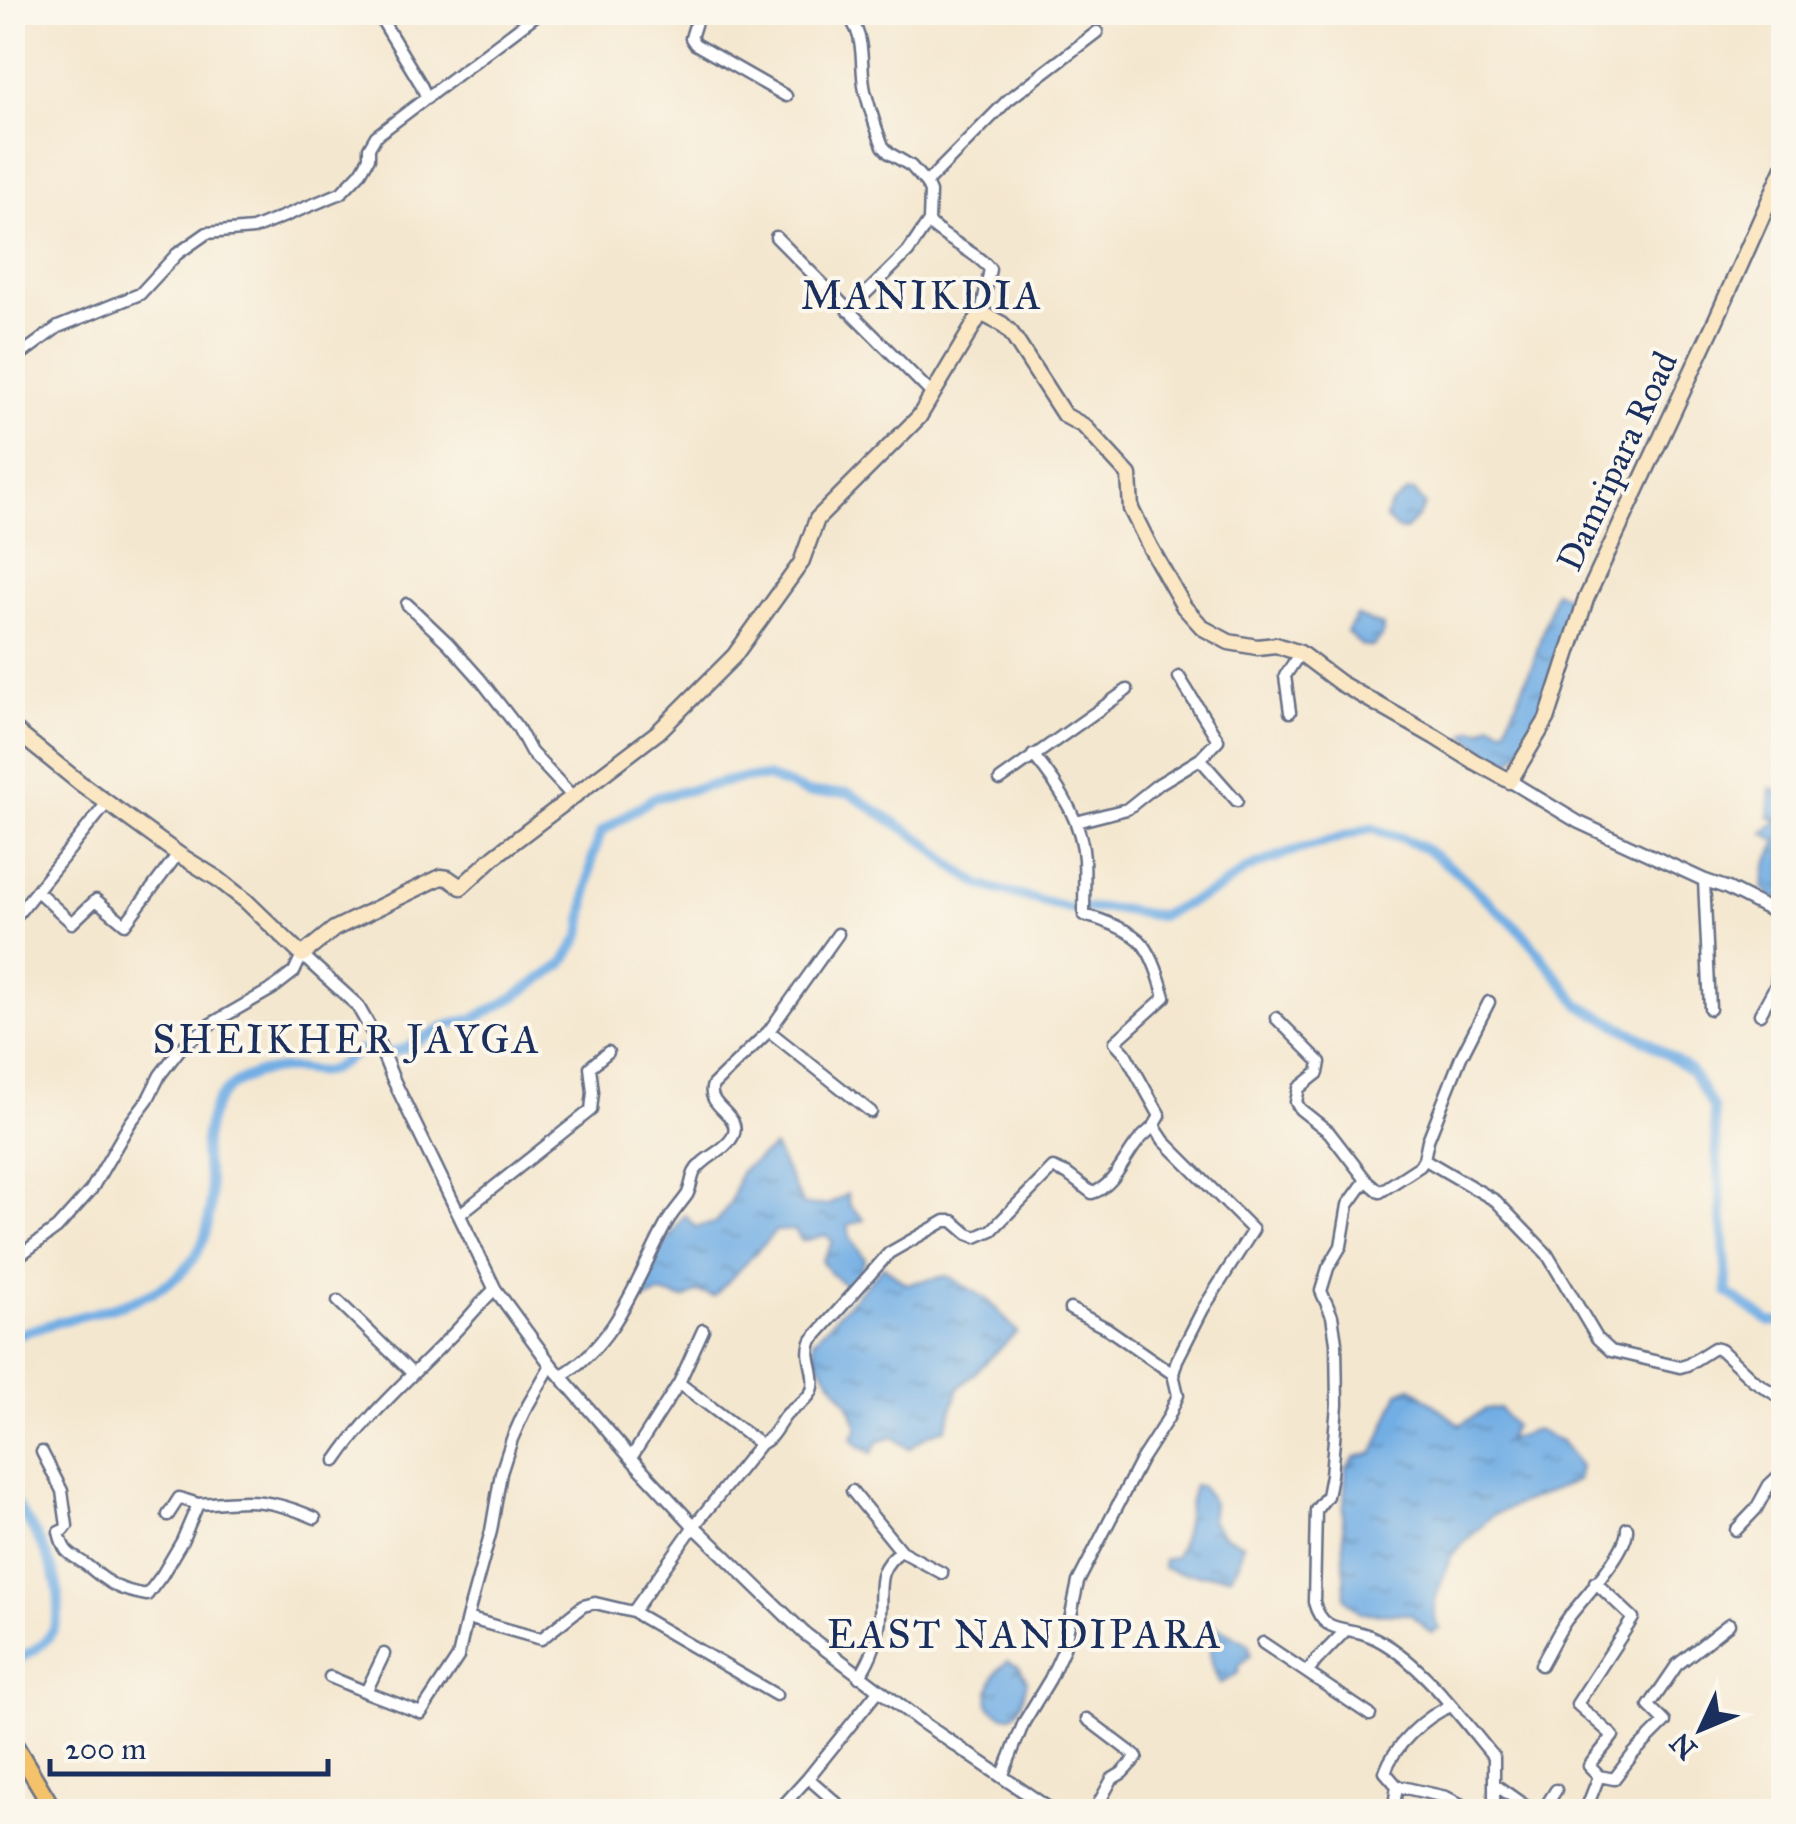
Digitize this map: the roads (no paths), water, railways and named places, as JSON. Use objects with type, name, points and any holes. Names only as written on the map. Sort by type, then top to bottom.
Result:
[{"type":"main road","name":"Damripara Road","points":[[1510,780],[1547,719],[1586,599],[1784,168]]},
{"type":"main road","points":[[12,728],[107,803],[218,879],[302,954],[334,929],[441,877],[461,887],[466,885],[495,856],[658,732],[734,656],[801,563],[817,519],[919,417],[981,313],[1011,333],[1064,415],[1084,426],[1129,475],[1132,508],[1138,522],[1184,607],[1203,628],[1229,642],[1257,647],[1276,645],[1300,653],[1340,683],[1510,780]]},
{"type":"main road","points":[[12,1740],[54,1812]]},
{"type":"street","points":[[377,12],[427,98]]},
{"type":"street","points":[[12,361],[58,327],[140,294],[177,254],[208,232],[252,229],[342,192],[361,172],[376,136],[540,12]]},
{"type":"street","points":[[699,12],[691,38],[695,44],[786,96]]},
{"type":"street","points":[[844,12],[856,28],[864,59],[864,87],[883,146],[911,166],[930,192],[929,221],[908,252],[848,311]]},
{"type":"street","points":[[926,182],[1008,100],[1097,32]]},
{"type":"street","points":[[929,221],[940,234],[989,266],[981,313]]},
{"type":"street","points":[[776,237],[932,394]]},
{"type":"street","points":[[407,604],[480,679],[518,728],[531,752],[573,798]]},
{"type":"street","points":[[1290,712],[1285,676],[1300,653]]},
{"type":"street","points":[[1076,822],[1127,810],[1157,785],[1200,759],[1218,740],[1179,677]]},
{"type":"street","points":[[1000,780],[1127,690]]},
{"type":"street","points":[[633,1612],[694,1526],[760,1444],[811,1393],[808,1354],[812,1340],[889,1253],[944,1222],[958,1223],[976,1237],[992,1230],[1053,1168],[1092,1193],[1098,1191],[1160,1116],[1126,1053],[1115,1042],[1165,998],[1160,978],[1142,942],[1084,915],[1084,856],[1076,822],[1033,754]]},
{"type":"street","points":[[1200,759],[1237,801]]},
{"type":"street","points":[[1510,780],[1578,822],[1784,917]]},
{"type":"street","points":[[12,921],[107,803]]},
{"type":"street","points":[[38,891],[72,923],[96,900],[125,924],[178,854]]},
{"type":"street","points":[[1704,880],[1710,1009]]},
{"type":"street","points":[[562,1375],[588,1356],[621,1313],[666,1224],[688,1192],[696,1169],[729,1142],[734,1133],[734,1126],[711,1097],[710,1090],[770,1031],[838,934]]},
{"type":"street","points":[[1760,1014],[1776,986],[1784,950]]},
{"type":"street","points":[[12,1261],[57,1228],[91,1190],[160,1075],[180,1049],[209,1025],[294,972],[302,954],[358,1004],[495,1289],[551,1364],[631,1458],[694,1526],[804,1633],[878,1691],[1054,1812]]},
{"type":"street","points":[[1276,1018],[1320,1062],[1318,1072],[1298,1088],[1296,1102],[1300,1109],[1329,1132],[1380,1192],[1420,1166],[1462,1058],[1489,1002]]},
{"type":"street","points":[[770,1031],[871,1112]]},
{"type":"street","points":[[460,1214],[591,1110],[594,1092],[590,1068],[608,1052]]},
{"type":"street","points":[[1002,1777],[1024,1722],[1064,1648],[1078,1582],[1087,1562],[1174,1406],[1178,1395],[1173,1374],[1177,1360],[1252,1230],[1164,1141],[1154,1126]]},
{"type":"street","points":[[1424,1158],[1496,1202],[1547,1254],[1597,1338],[1611,1351],[1680,1366],[1714,1348],[1784,1400]]},
{"type":"street","points":[[1366,1180],[1348,1206],[1341,1246],[1321,1290],[1332,1316],[1336,1342],[1337,1404],[1332,1476],[1328,1496],[1316,1510],[1314,1602],[1324,1622],[1369,1635],[1406,1658],[1494,1757],[1494,1812]]},
{"type":"street","points":[[336,1461],[368,1419],[495,1289]]},
{"type":"street","points":[[338,1301],[413,1374]]},
{"type":"street","points":[[1070,1308],[1173,1374]]},
{"type":"street","points":[[631,1458],[678,1383],[702,1330]]},
{"type":"street","points":[[330,1677],[421,1714],[458,1657],[506,1456],[524,1412],[551,1364]]},
{"type":"street","points":[[678,1383],[760,1444]]},
{"type":"street","points":[[42,1452],[62,1491],[67,1526],[58,1532],[62,1543],[71,1558],[85,1563],[105,1582],[119,1588],[147,1594],[182,1541],[198,1504]]},
{"type":"street","points":[[1736,1530],[1784,1471]]},
{"type":"street","points":[[852,1491],[901,1551],[942,1573]]},
{"type":"street","points":[[168,1514],[179,1498],[198,1504],[244,1500],[316,1518]]},
{"type":"street","points":[[1541,1665],[1566,1620],[1618,1554],[1628,1538],[1627,1528]]},
{"type":"street","points":[[859,1677],[875,1644],[883,1568],[901,1551]]},
{"type":"street","points":[[1595,1582],[1634,1618],[1578,1704],[1614,1736],[1589,1766],[1599,1776],[1614,1779],[1665,1722],[1649,1706],[1664,1682],[1676,1665],[1729,1624]]},
{"type":"street","points":[[467,1618],[541,1639],[583,1606],[594,1604],[633,1612],[776,1696]]},
{"type":"street","points":[[1308,1672],[1346,1631]]},
{"type":"street","points":[[1263,1643],[1370,1715]]},
{"type":"street","points":[[366,1692],[384,1654]]},
{"type":"street","points":[[777,1812],[878,1691]]},
{"type":"street","points":[[1450,1706],[1438,1711],[1394,1751],[1385,1772],[1397,1786],[1446,1797],[1476,1812]]},
{"type":"street","points":[[1087,1719],[1137,1757],[1112,1779],[1094,1812]]},
{"type":"street","points":[[1585,1812],[1599,1776]]},
{"type":"street","points":[[808,1778],[848,1812]]},
{"type":"street","points":[[1494,1784],[1534,1812]]},
{"type":"street","points":[[1393,1812],[1397,1786]]},
{"type":"street","points":[[1542,1812],[1556,1790]]},
{"type":"water","points":[[1408,492],[1415,492],[1425,505],[1405,530],[1397,529],[1385,518],[1390,506]]},
{"type":"water","points":[[1555,591],[1572,600],[1543,706],[1512,760],[1494,759],[1465,734],[1491,723],[1505,729],[1533,663]]},
{"type":"water","points":[[1356,616],[1383,626],[1382,637],[1372,647],[1361,645],[1347,632]]},
{"type":"water","points":[[1771,788],[1784,796],[1783,897],[1776,900],[1763,888],[1766,867],[1778,841],[1764,833],[1778,820],[1769,817]]},
{"type":"water","points":[[774,1147],[803,1205],[828,1205],[847,1194],[849,1204],[864,1220],[848,1225],[850,1237],[865,1259],[857,1278],[846,1286],[830,1273],[822,1261],[833,1242],[826,1235],[802,1241],[795,1230],[776,1231],[714,1296],[698,1292],[684,1299],[661,1293],[641,1301],[651,1267],[685,1215],[695,1227],[716,1223],[730,1203],[740,1172]]},
{"type":"water","points":[[884,1266],[905,1284],[947,1276],[987,1299],[1017,1332],[959,1388],[946,1428],[909,1449],[894,1437],[879,1441],[872,1453],[852,1438],[858,1428],[853,1413],[822,1367],[813,1341]]},
{"type":"water","points":[[1412,1387],[1460,1425],[1486,1409],[1499,1408],[1514,1426],[1506,1440],[1536,1430],[1561,1441],[1580,1466],[1577,1481],[1492,1515],[1451,1556],[1435,1600],[1435,1619],[1440,1629],[1431,1633],[1410,1614],[1361,1613],[1345,1598],[1346,1469],[1355,1457],[1374,1453],[1399,1392]]},
{"type":"water","points":[[1194,1486],[1201,1486],[1213,1503],[1211,1521],[1223,1535],[1243,1544],[1239,1563],[1230,1576],[1163,1568],[1164,1560],[1175,1557],[1179,1548]]},
{"type":"water","points":[[1213,1625],[1249,1644],[1251,1655],[1240,1664],[1238,1673],[1220,1684],[1210,1655]]},
{"type":"water","points":[[1008,1661],[1019,1667],[1027,1680],[1017,1711],[1007,1715],[990,1707],[989,1695],[995,1676]]},
{"type":"waterway","points":[[12,1337],[145,1296],[173,1280],[194,1258],[207,1227],[210,1186],[204,1156],[208,1125],[220,1097],[236,1083],[276,1069],[327,1071],[360,1050],[386,1054],[403,1049],[513,998],[563,964],[581,935],[592,858],[601,832],[653,798],[743,778],[767,777],[808,793],[849,793],[925,842],[980,885],[1067,908],[1118,909],[1159,916],[1219,889],[1247,869],[1371,828],[1427,850],[1523,933],[1580,1005],[1647,1041],[1691,1071],[1713,1107],[1728,1293],[1770,1322],[1784,1322]]},
{"type":"waterway","points":[[12,1499],[51,1564],[59,1601],[50,1635],[12,1662]]},
{"type":"district","name":"MANIKDIA","points":[[922,295]]},
{"type":"district","name":"SHEIKHER JAYGA","points":[[347,1039]]},
{"type":"district","name":"EAST NANDIPARA","points":[[1025,1634]]}]
